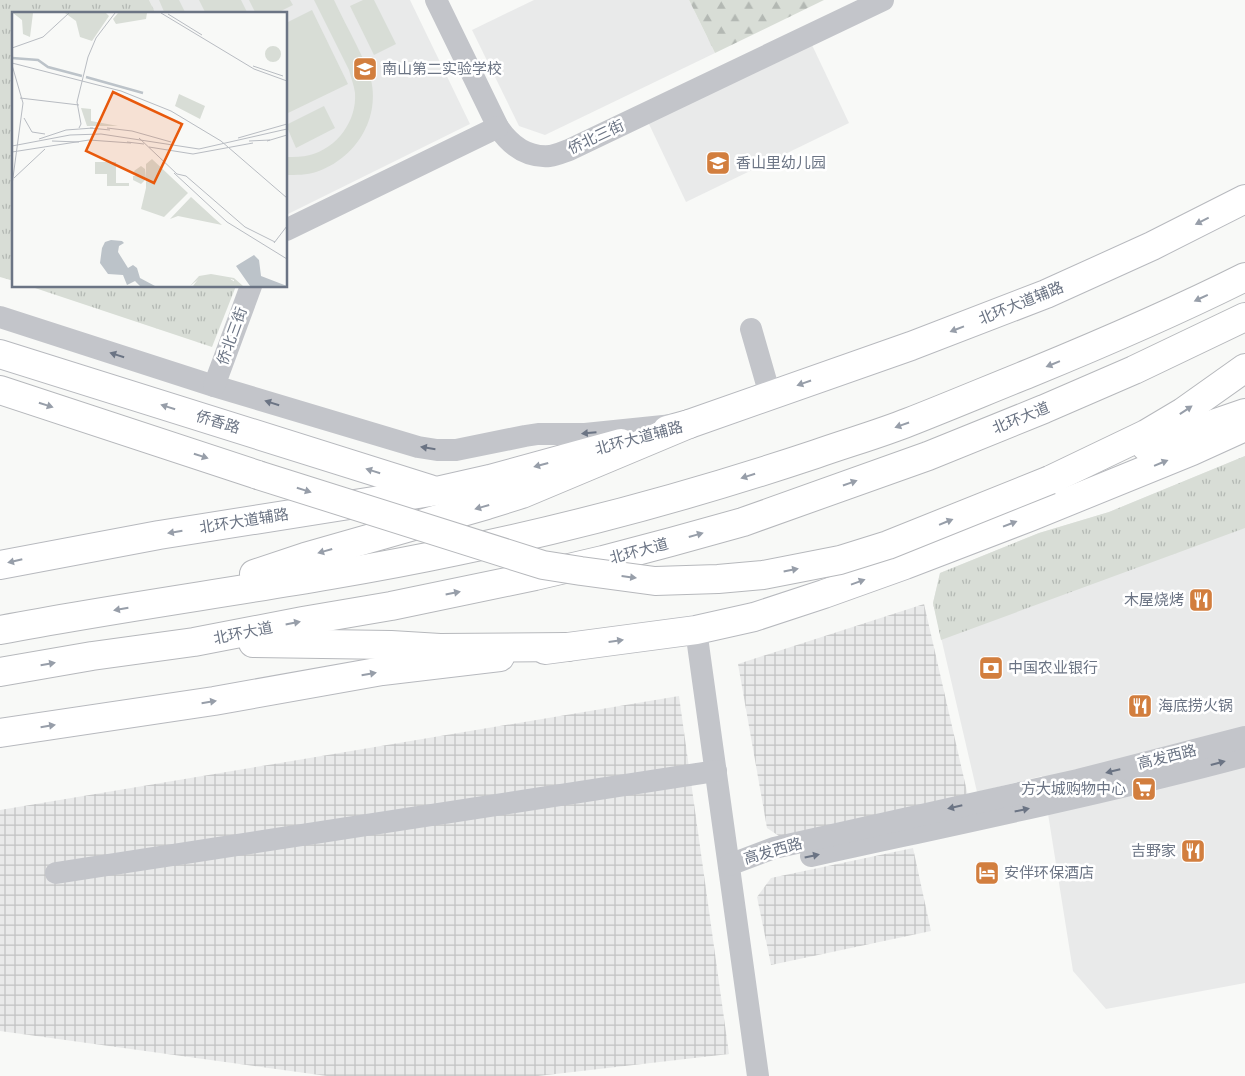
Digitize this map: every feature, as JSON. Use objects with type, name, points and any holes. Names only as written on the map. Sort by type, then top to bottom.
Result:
[{"type":"main road","name":"北环大道辅路","points":[[0,565],[150,536],[437,490],[490,479],[689,424],[911,346],[1046,294],[1152,246],[1245,198]]},
{"type":"main road","points":[[0,630],[384,566],[458,551],[595,519],[732,481],[907,423],[1115,338],[1245,277]]},
{"type":"main road","name":"北环大道","points":[[0,672],[92,656],[194,642],[391,606],[613,558],[743,522],[928,456],[1044,409],[1134,370],[1245,316]]},
{"type":"main road","name":"侨香路","points":[[0,354],[437,490]]},
{"type":"main road","points":[[1050,480],[1146,434],[1183,412],[1245,368]]},
{"type":"main road","points":[[0,390],[258,475],[544,565],[656,580],[718,579],[762,575],[840,560],[888,545],[1050,480],[1245,413]]},
{"type":"main road","points":[[169,601],[304,557],[522,494],[689,424]]},
{"type":"main road","points":[[0,733],[214,701],[382,671],[696,630],[754,617],[824,594],[1030,517],[1192,451],[1245,427]]},
{"type":"main road","points":[[194,642],[381,645],[440,648],[568,647]]},
{"type":"street","name":"侨北三街","points":[[436,0],[498,127],[512,145],[535,155],[550,156],[569,150],[883,0]]},
{"type":"street","points":[[288,229],[498,127]]},
{"type":"street","name":"侨北三街","points":[[214,386],[250,288]]},
{"type":"street","points":[[0,317],[214,386],[418,447],[437,450],[456,450],[538,434],[584,434],[689,424]]},
{"type":"street","points":[[751,329],[770,395]]},
{"type":"street","points":[[696,630],[758,1076]]},
{"type":"street","name":"高发西路","points":[[729,865],[774,848],[1078,780],[1245,737]]},
{"type":"street","name":"高发西路","points":[[729,865],[776,864],[1088,795],[1245,756]]},
{"type":"street","points":[[56,873],[716,770]]},
{"type":"shaded area","name":"南山第二实验学校","points":[[149,0],[410,0],[470,124],[288,214],[288,12],[155,12]]},
{"type":"shaded area","points":[[534,0],[689,0],[715,53],[545,135],[519,126],[472,30]]},
{"type":"shaded area","name":"香山里幼儿园","points":[[812,45],[849,123],[686,202],[648,122]]},
{"type":"shaded area","points":[[1245,456],[1245,983],[1106,1009],[1073,971],[1042,776],[977,792],[933,603],[940,573],[1039,533],[1109,512]]},
{"type":"shaded area","points":[[924,604],[968,796],[782,838],[767,828],[738,664]]},
{"type":"shaded area","points":[[679,696],[729,1054],[538,1076],[327,1076],[0,1031],[0,810]]},
{"type":"shaded area","points":[[913,848],[931,931],[771,965],[757,897],[771,878]]},
{"type":"green space","points":[[0,0],[149,0],[155,12],[12,12],[12,280],[0,277]]},
{"type":"green space","points":[[159,0],[179,0],[185,12],[164,12]]},
{"type":"green space","points":[[199,0],[241,0],[247,12],[205,12]]},
{"type":"green space","points":[[249,0],[290,0],[293,5],[279,12],[255,12]]},
{"type":"green space","points":[[314,0],[334,0],[369,72],[373,91],[372,106],[369,121],[363,134],[354,147],[343,157],[330,166],[316,172],[288,175],[288,157],[310,155],[329,146],[337,140],[349,123],[355,103],[355,90],[349,70]]},
{"type":"green space","points":[[363,0],[374,0],[396,44],[374,55],[350,6]]},
{"type":"green space","points":[[689,0],[824,0],[715,53]]},
{"type":"green space","points":[[312,10],[348,84],[288,113],[288,22]]},
{"type":"green space","points":[[324,106],[335,128],[296,148],[288,130],[288,124]]},
{"type":"green space","points":[[35,288],[235,288],[212,347]]},
{"type":"green space","points":[[1245,456],[1245,528],[941,640],[933,603],[940,573],[1039,533],[1109,512]]},
{"type":"place","name":"南山第二实验学校","points":[[365,69]]},
{"type":"place","name":"香山里幼儿园","points":[[718,163]]},
{"type":"place","name":"木屋烧烤","points":[[1201,600]]},
{"type":"place","name":"中国农业银行","points":[[991,668]]},
{"type":"place","name":"海底捞火锅","points":[[1140,706]]},
{"type":"place","name":"方大城购物中心","points":[[1144,789]]},
{"type":"place","name":"吉野家","points":[[1193,851]]},
{"type":"place","name":"安伴环保酒店","points":[[987,873]]}]
